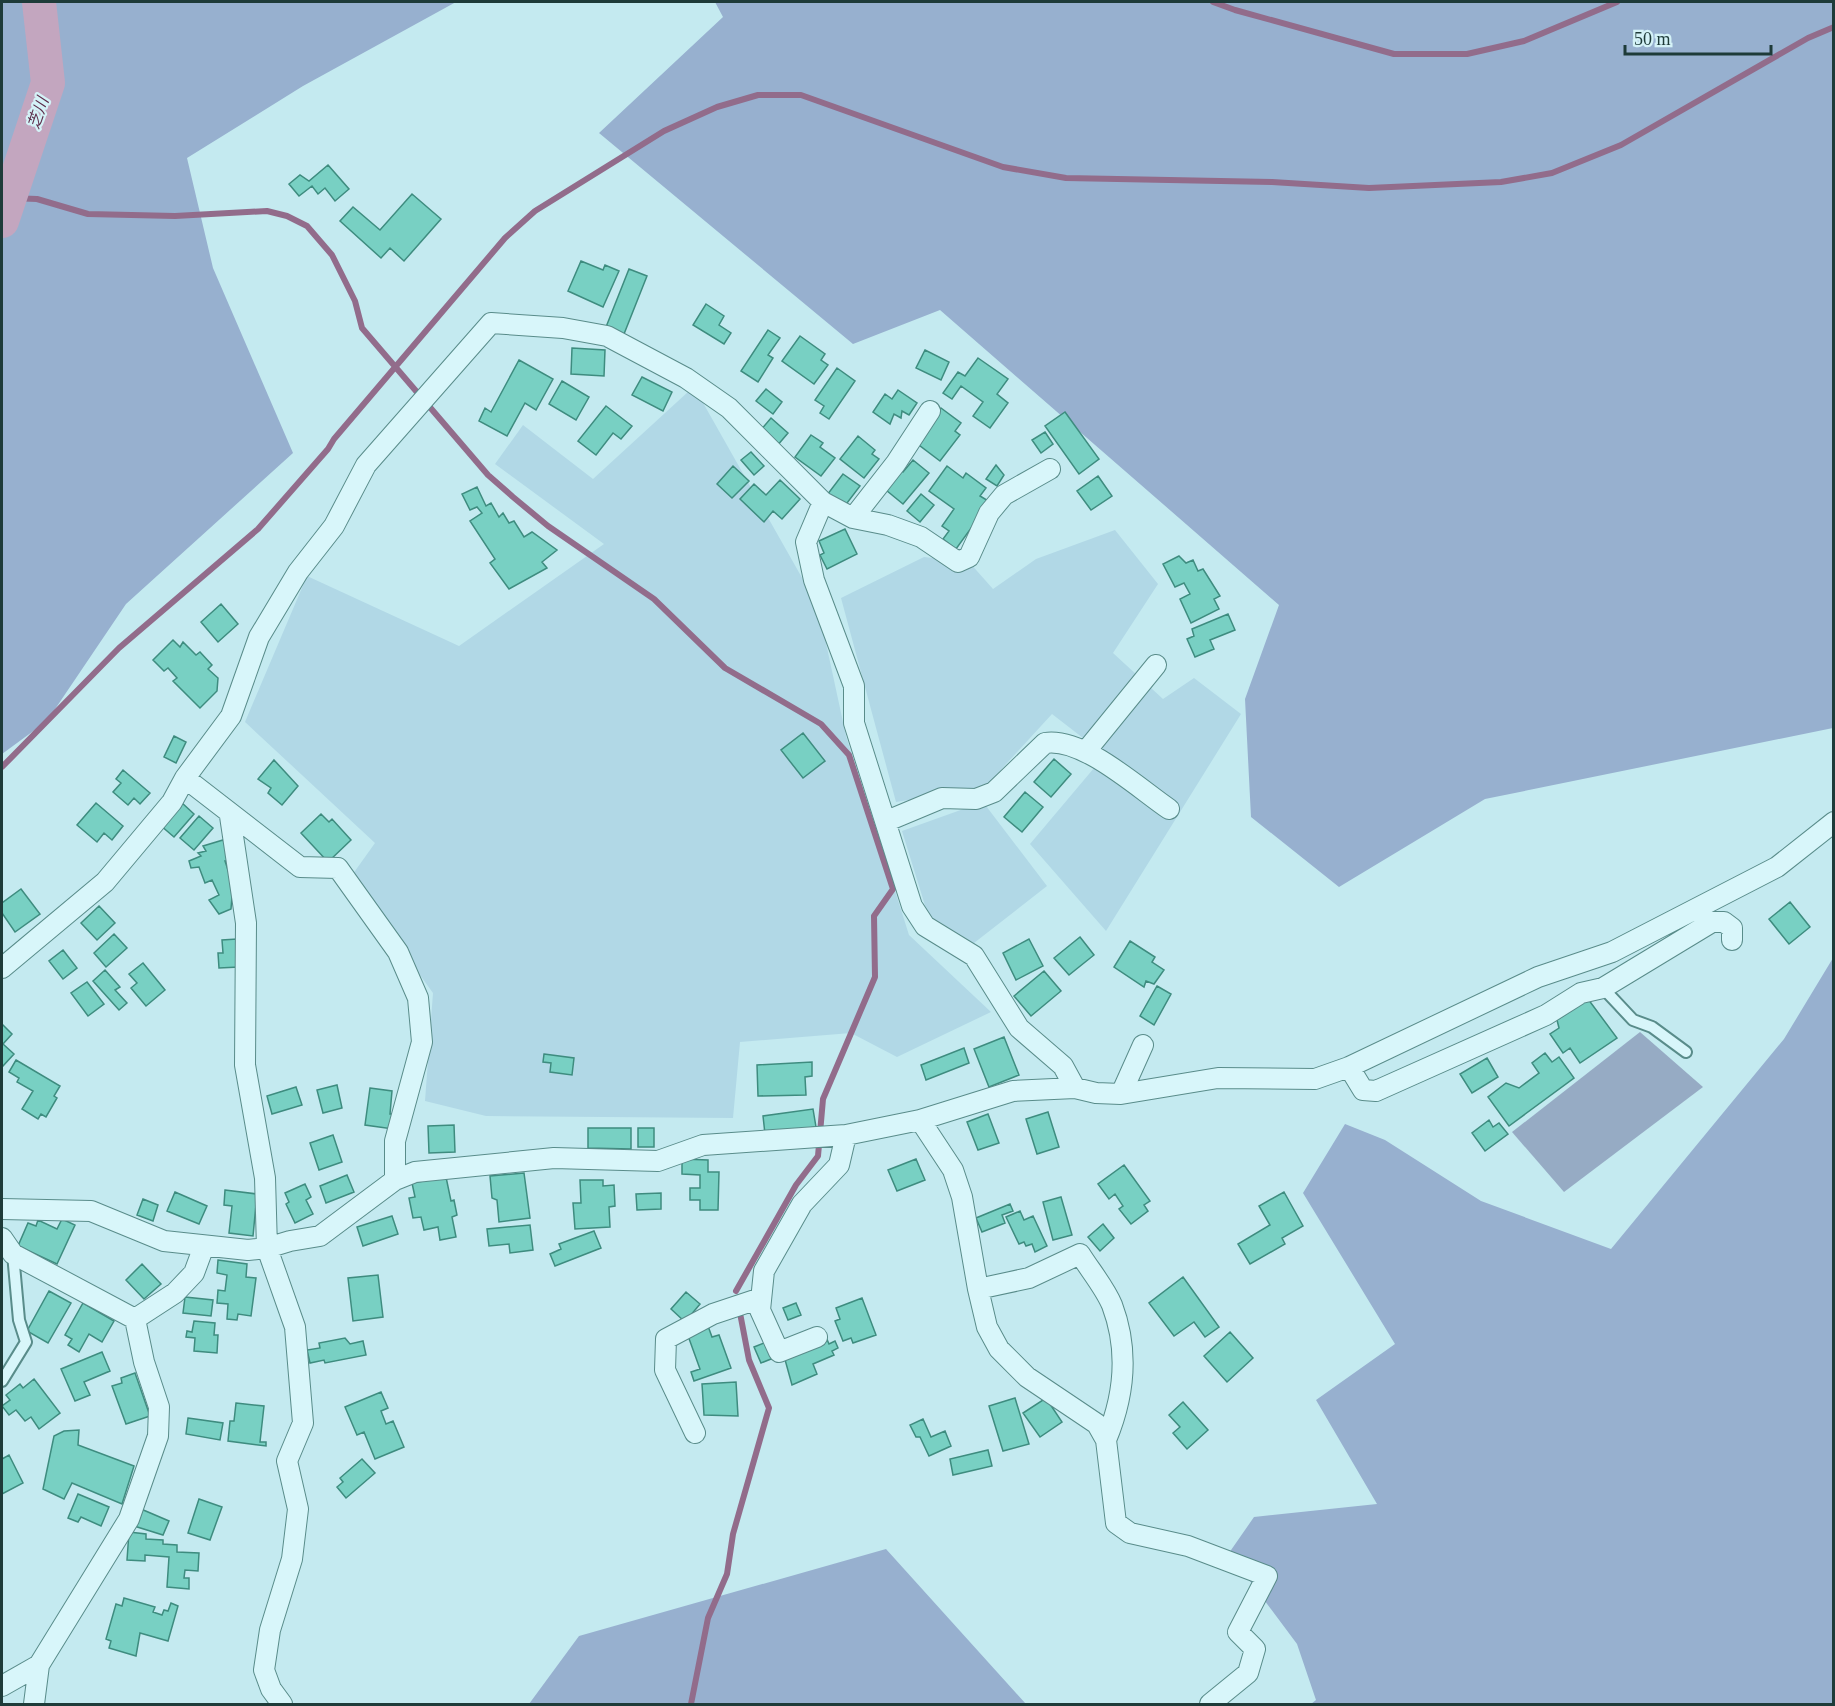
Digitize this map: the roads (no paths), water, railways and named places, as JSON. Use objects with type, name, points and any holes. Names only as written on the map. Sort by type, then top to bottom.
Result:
[{"type":"street","points":[[2,965],[105,882],[172,802],[185,778],[231,716],[259,637],[298,572],[334,526],[366,465],[491,323],[563,328],[607,336],[686,378],[729,408],[823,502],[853,518],[888,525],[921,537],[958,562],[969,557],[989,513],[1004,495],[1050,469]]},
{"type":"street","points":[[853,518],[896,463],[930,411]]},
{"type":"street","points":[[823,502],[806,542],[814,580],[854,686],[854,723],[887,821],[912,906],[924,926],[974,956],[1019,1028],[1063,1066],[1075,1088]]},
{"type":"street","points":[[1086,751],[1156,665]]},
{"type":"street","points":[[887,821],[942,798],[976,799],[994,792],[1045,743],[1054,742],[1086,751],[1169,809]]},
{"type":"street","points":[[185,778],[230,816],[300,867],[338,868],[398,952],[418,998],[422,1042],[395,1141],[395,1180]]},
{"type":"street","points":[[230,816],[246,923],[245,1065],[265,1178],[267,1248],[295,1327],[303,1423],[287,1461],[298,1509],[292,1559],[270,1630],[264,1670],[272,1689],[282,1704]]},
{"type":"street","points":[[2,1209],[92,1211],[164,1241],[248,1250],[320,1236],[395,1180],[415,1172],[554,1158],[658,1161],[703,1145],[846,1135],[920,1120],[1013,1091],[1075,1088],[1096,1093],[1121,1094],[1218,1078],[1315,1079],[1349,1067],[1538,977],[1612,952],[1777,867],[1815,840],[1833,822]]},
{"type":"street","points":[[1349,1067],[1363,1090],[1376,1092],[1546,1015],[1581,993],[1604,988],[1712,922],[1724,922],[1732,928],[1732,940]]},
{"type":"street","points":[[1121,1094],[1143,1045]]},
{"type":"street","points":[[920,1120],[953,1170],[962,1197],[987,1326],[999,1349],[1027,1377],[1097,1424],[1106,1440],[1116,1523],[1130,1533],[1188,1546],[1267,1575],[1238,1632],[1255,1649],[1248,1674],[1210,1704]]},
{"type":"street","points":[[817,1337],[778,1352],[760,1310],[764,1271],[802,1204],[838,1165],[846,1135]]},
{"type":"street","points":[[2,1238],[13,1254],[135,1319]]},
{"type":"street","points":[[135,1319],[175,1293],[188,1280],[194,1273],[204,1246]]},
{"type":"street","points":[[978,1289],[1029,1278],[1080,1254],[1112,1304],[1122,1347],[1123,1388],[1106,1440]]},
{"type":"street","points":[[695,1433],[665,1370],[666,1339],[713,1314],[761,1298]]},
{"type":"street","points":[[34,1704],[39,1665],[129,1519],[158,1436],[159,1407],[144,1362],[135,1319]]},
{"type":"street","points":[[2,1686],[39,1665]]},
{"type":"lane","points":[[1604,988],[1633,1020],[1652,1027],[1686,1052]]},
{"type":"lane","points":[[2,1381],[26,1342],[19,1320],[13,1254]]},
{"type":"waterway","name":"芝川","points":[[2,221],[48,83],[39,2]]},
{"type":"waterway","points":[[1213,2],[1394,54],[1467,54],[1524,41],[1617,2]]},
{"type":"waterway","points":[[2,767],[119,648],[258,529],[505,238],[535,211],[664,131],[717,107],[758,95],[801,95],[1003,167],[1066,178],[1272,182],[1369,188],[1501,182],[1552,173],[1621,145],[1808,38],[1834,27]]},
{"type":"waterway","points":[[10,198],[37,199],[88,214],[175,216],[267,211],[287,216],[307,226],[332,255],[355,301],[362,328],[488,475],[548,526],[654,599],[725,668],[821,724],[849,755],[893,889],[874,916],[875,977],[823,1099],[818,1156],[796,1185],[736,1291]]},
{"type":"waterway","points":[[691,1704],[708,1618],[727,1574],[733,1534],[769,1408],[749,1360],[740,1313]]}]
